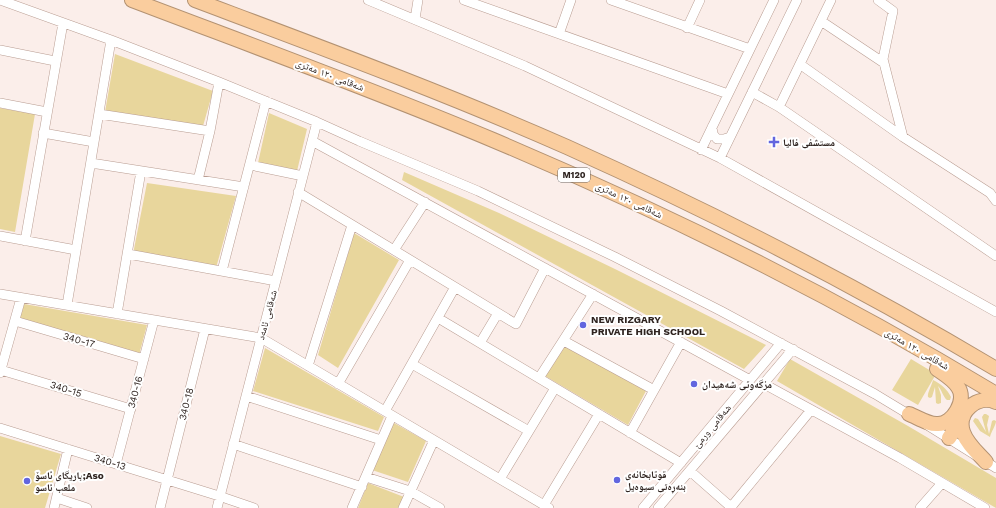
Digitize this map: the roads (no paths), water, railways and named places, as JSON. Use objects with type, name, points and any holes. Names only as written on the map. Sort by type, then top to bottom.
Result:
[{"type":"highway","points":[[126,0],[172,18],[232,38]]},
{"type":"highway","name":"شەقامی ١٢٠ مەتری","points":[[132,0],[406,104],[556,167],[651,210],[809,289],[889,332],[996,394]]},
{"type":"highway","name":"M120","points":[[200,1],[414,84],[566,147],[725,221],[808,263],[940,335],[996,369]]},
{"type":"highway","points":[[889,332],[958,386],[960,393],[959,415],[963,433],[972,446],[991,465]]},
{"type":"highway","points":[[940,335],[996,362]]},
{"type":"highway","points":[[908,414],[938,424],[959,415],[972,404],[979,401],[987,400],[996,402]]},
{"type":"highway","points":[[947,437],[959,415]]},
{"type":"street","points":[[0,0],[111,40],[219,82],[478,191],[615,257],[793,349],[875,394],[991,465]]},
{"type":"street","points":[[368,0],[525,66],[720,158],[996,312]]},
{"type":"street","points":[[415,19],[418,0]]},
{"type":"street","points":[[464,0],[728,94]]},
{"type":"street","points":[[559,34],[571,0]]},
{"type":"street","points":[[611,0],[750,49]]},
{"type":"street","points":[[687,28],[700,0]]},
{"type":"street","points":[[701,150],[774,0]]},
{"type":"street","points":[[720,158],[797,0]]},
{"type":"street","points":[[779,108],[831,0]]},
{"type":"street","points":[[878,0],[893,11],[883,59],[903,136]]},
{"type":"street","points":[[821,21],[884,63]]},
{"type":"street","points":[[25,241],[55,61],[63,23]]},
{"type":"street","points":[[67,305],[111,40]]},
{"type":"street","points":[[0,50],[55,61]]},
{"type":"street","points":[[801,65],[903,136],[990,193],[996,201]]},
{"type":"street","points":[[198,180],[210,131],[219,82]]},
{"type":"street","points":[[752,92],[779,108],[996,256]]},
{"type":"street","points":[[222,271],[266,101]]},
{"type":"street","points":[[0,104],[47,112]]},
{"type":"street","points":[[99,114],[210,131]]},
{"type":"street","name":"شەقامی ئامەد","points":[[217,508],[317,122]]},
{"type":"street","points":[[712,127],[713,134],[718,139],[730,137]]},
{"type":"street","points":[[43,132],[94,142]]},
{"type":"street","points":[[312,141],[750,380]]},
{"type":"street","points":[[91,163],[244,187]]},
{"type":"street","points":[[250,165],[303,176]]},
{"type":"street","points":[[117,314],[141,171]]},
{"type":"street","points":[[298,192],[516,324],[545,268]]},
{"type":"street","points":[[394,250],[425,202]]},
{"type":"street","points":[[308,366],[352,225]]},
{"type":"street","points":[[0,236],[76,250]]},
{"type":"street","points":[[128,254],[276,281]]},
{"type":"street","points":[[338,384],[410,260]]},
{"type":"street","points":[[352,508],[382,440],[388,413],[412,364],[455,287]]},
{"type":"street","points":[[0,294],[261,338],[546,506],[599,414]]},
{"type":"street","points":[[539,378],[593,294]]},
{"type":"street","points":[[0,371],[22,298]]},
{"type":"street","points":[[480,343],[498,313]]},
{"type":"street","points":[[438,318],[681,464]]},
{"type":"street","name":"340-16","points":[[116,464],[154,320]]},
{"type":"street","name":"340-17","points":[[15,321],[144,359]]},
{"type":"street","name":"340-18","points":[[160,508],[205,329]]},
{"type":"street","points":[[564,341],[654,390]]},
{"type":"street","points":[[630,433],[681,342]]},
{"type":"street","name":"شەقامی ورمێ","points":[[643,508],[781,343]]},
{"type":"street","name":"شەقامی ورمێ","points":[[658,508],[793,349]]},
{"type":"street","points":[[412,364],[529,431]]},
{"type":"street","name":"340-15","points":[[0,371],[131,408]]},
{"type":"street","points":[[764,384],[900,458],[985,508]]},
{"type":"street","points":[[500,479],[555,388]]},
{"type":"street","points":[[246,396],[382,440]]},
{"type":"street","points":[[690,471],[731,508],[811,410]]},
{"type":"street","name":"340-13","points":[[0,428],[220,496],[254,508]]},
{"type":"street","points":[[403,508],[434,440]]},
{"type":"street","points":[[233,444],[362,487]]},
{"type":"street","points":[[54,508],[68,449]]},
{"type":"street","points":[[366,477],[410,491],[440,508]]},
{"type":"street","points":[[920,508],[942,483]]},
{"type":"street","points":[[57,498],[87,508]]},
{"type":"place","name":"مستشفى فاليا","points":[[774,142]]},
{"type":"place","name":"NEW RIZGARY PRIVATE HIGH SCHOOL","points":[[583,325]]},
{"type":"place","name":"مزگەوتی شەهیدان","points":[[694,384]]},
{"type":"place","name":"قوتابخانەی بنەڕەتی سیوەیل","points":[[617,480]]},
{"type":"place","name":"یاریگای ئاسۆ;Aso ملعب ئاسو","points":[[27,481]]}]
